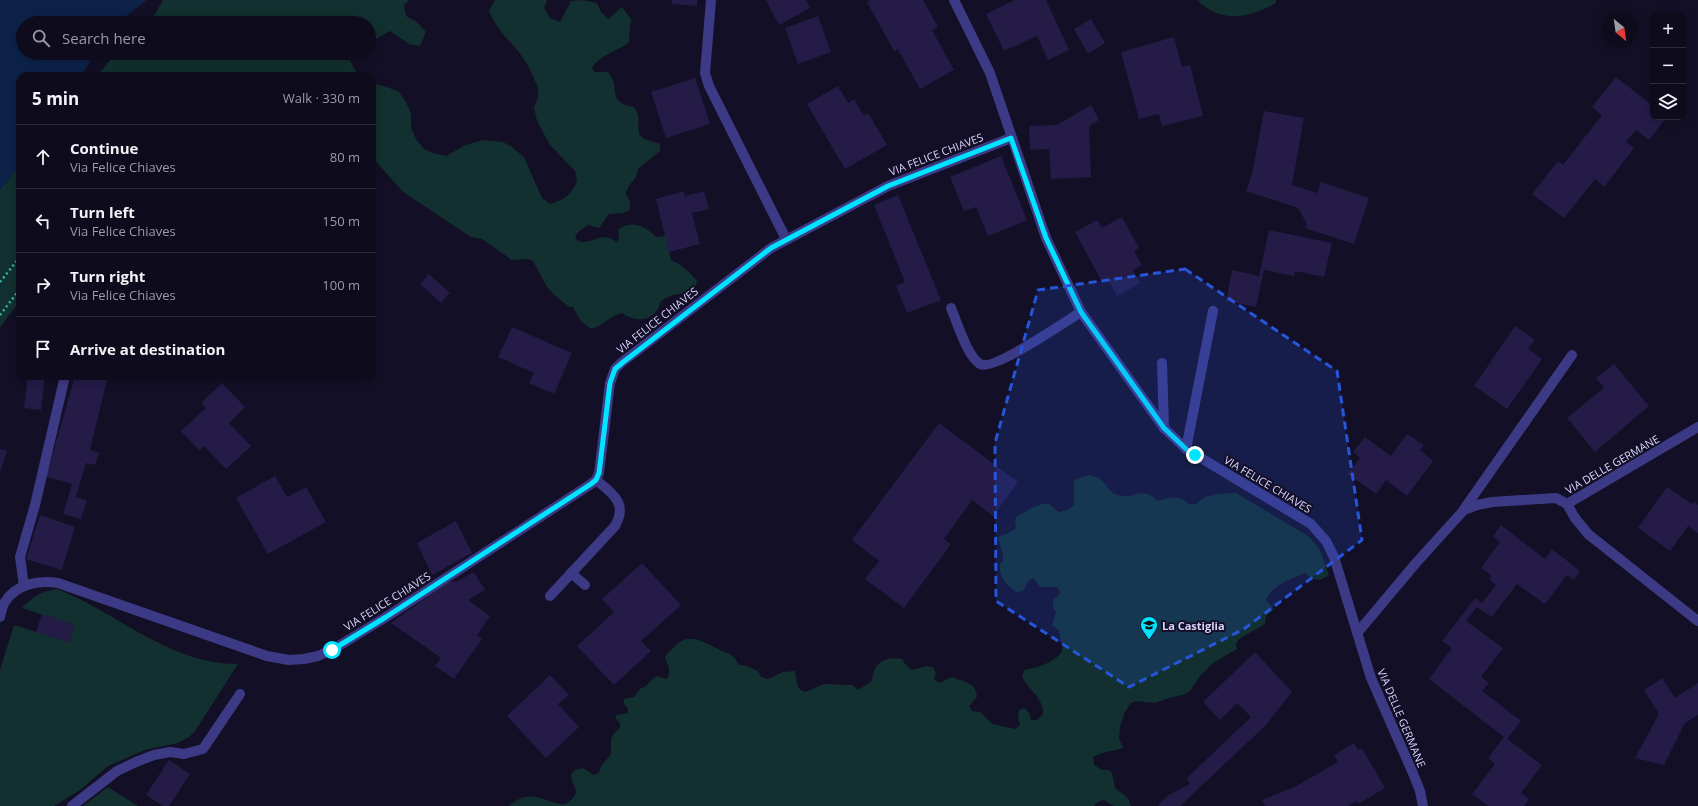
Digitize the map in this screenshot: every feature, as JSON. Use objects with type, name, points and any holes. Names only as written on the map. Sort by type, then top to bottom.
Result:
[{"type":"street","points":[[711,0],[705,67],[705,73],[709,86],[786,239]]},
{"type":"street","name":"VIA FELICE CHIAVES","points":[[954,0],[990,73],[1046,238],[1081,312],[1164,428],[1186,449],[1311,524],[1326,541],[1334,558],[1358,635]]},
{"type":"street","name":"VIA FELICE CHIAVES","points":[[24,586],[35,582],[58,583],[267,656],[289,660],[304,659],[318,656],[332,650],[386,617],[596,480],[599,473],[610,383],[615,369],[771,248],[888,186],[1011,138]]},
{"type":"street","points":[[951,308],[972,355],[981,364],[987,366],[1011,356],[1081,312]]},
{"type":"street","points":[[1186,449],[1213,311]]},
{"type":"street","points":[[1358,635],[1416,563],[1464,510],[1572,355]]},
{"type":"street","points":[[1162,363],[1164,428]]},
{"type":"street","points":[[0,617],[4,603],[24,586],[20,557],[35,505],[64,380]]},
{"type":"street","name":"VIA DELLE GERMANE","points":[[1464,510],[1477,505],[1506,501],[1556,498],[1567,504],[1698,427]]},
{"type":"street","points":[[550,596],[615,526],[620,517],[620,508],[615,495],[596,480]]},
{"type":"street","points":[[1567,504],[1574,518],[1588,534],[1698,621]]},
{"type":"street","points":[[571,573],[585,585]]},
{"type":"street","name":"VIA DELLE GERMANE","points":[[1358,635],[1371,678],[1412,771],[1420,792],[1423,806]]},
{"type":"street","points":[[72,806],[117,771],[136,762],[170,752],[184,754],[203,749],[240,694]]},
{"type":"path","points":[[0,282],[16,262]]},
{"type":"path","points":[[0,315],[16,294]]},
{"type":"highlighted area","points":[[1185,269],[1337,371],[1362,540],[1244,629],[1129,687],[996,601],[995,443],[1038,290]]},
{"type":"green space","points":[[163,0],[409,0],[404,5],[406,16],[417,22],[426,32],[420,46],[409,44],[390,31],[376,39],[376,16],[154,16]]},
{"type":"green space","points":[[495,0],[547,0],[544,8],[550,18],[560,22],[571,1],[582,0],[597,3],[601,12],[608,19],[622,7],[631,19],[629,42],[599,60],[592,68],[595,72],[608,72],[612,78],[617,98],[625,105],[634,107],[638,115],[639,134],[644,139],[660,144],[660,151],[638,169],[636,177],[628,187],[626,193],[630,202],[630,210],[623,213],[609,214],[599,228],[588,225],[578,232],[575,238],[585,242],[605,237],[617,243],[619,236],[618,230],[633,224],[643,227],[656,237],[666,236],[671,260],[685,269],[697,281],[694,290],[688,293],[673,295],[661,301],[659,308],[655,313],[645,319],[634,319],[622,313],[592,329],[580,320],[573,307],[569,307],[553,294],[547,287],[533,261],[528,259],[512,260],[482,239],[471,237],[403,192],[376,162],[376,84],[399,92],[406,102],[411,114],[411,128],[416,139],[424,149],[446,156],[466,145],[483,140],[503,142],[524,157],[542,198],[550,204],[563,199],[572,191],[577,182],[575,171],[550,145],[537,121],[534,108],[538,97],[538,87],[527,64],[519,52],[502,33],[489,11]]},
{"type":"green space","points":[[1197,0],[1276,0],[1276,3],[1256,12],[1235,16],[1216,13],[1206,8]]},
{"type":"green space","points":[[110,60],[350,60],[356,72],[100,72]]},
{"type":"green space","points":[[16,170],[16,306],[0,327],[0,190]]},
{"type":"green space","name":"La Castiglia","points":[[1089,475],[1100,479],[1112,492],[1117,495],[1129,496],[1142,493],[1152,496],[1158,501],[1178,498],[1189,504],[1196,504],[1205,497],[1217,494],[1236,493],[1308,536],[1319,548],[1329,575],[1317,580],[1311,578],[1305,573],[1277,586],[1266,600],[1274,609],[1266,616],[1265,624],[1239,639],[1236,644],[1237,649],[1213,663],[1200,676],[1190,691],[1185,694],[1155,703],[1135,701],[1130,704],[1124,714],[1120,727],[1119,738],[1123,748],[1093,757],[1094,765],[1102,770],[1109,770],[1112,773],[1115,788],[1127,797],[1131,806],[1114,806],[1103,800],[1094,806],[509,806],[525,797],[540,798],[559,804],[565,804],[570,801],[576,793],[571,774],[575,770],[583,768],[594,775],[599,773],[602,765],[611,754],[612,736],[620,728],[620,723],[615,718],[617,715],[628,713],[628,709],[624,704],[624,699],[634,697],[640,689],[646,686],[657,676],[666,679],[669,671],[665,657],[678,643],[689,639],[702,641],[728,653],[733,656],[739,665],[747,666],[758,671],[761,677],[768,679],[783,672],[795,671],[798,686],[805,692],[824,684],[852,685],[858,690],[871,682],[875,668],[878,664],[891,658],[902,659],[912,670],[927,666],[933,667],[936,673],[934,679],[939,683],[952,677],[972,685],[977,697],[969,706],[972,711],[980,712],[993,724],[1015,729],[1020,725],[1018,716],[1019,710],[1025,708],[1030,714],[1031,720],[1037,720],[1043,714],[1043,708],[1022,676],[1024,670],[1040,666],[1051,661],[1060,654],[1062,650],[1059,631],[1052,626],[1056,612],[1053,607],[1053,600],[1060,592],[1057,587],[1040,587],[1034,578],[1029,580],[1023,591],[1016,592],[1010,587],[1004,581],[1000,569],[1000,564],[1003,557],[998,537],[1016,528],[1016,517],[1042,504],[1049,504],[1059,512],[1067,510],[1074,505],[1074,480]]},
{"type":"green space","points":[[57,589],[79,599],[166,647],[189,656],[213,662],[238,664],[195,731],[189,737],[178,743],[145,750],[108,766],[80,790],[54,806],[0,806],[0,670],[14,625],[69,642],[74,625],[22,608],[38,595]]},
{"type":"green space","points":[[108,787],[138,806],[83,806]]},
{"type":"water","points":[[0,0],[147,0],[126,16],[16,16],[16,60],[91,60],[83,72],[16,72],[16,170],[0,190]]},
{"type":"building","points":[[672,0],[697,0],[697,6],[672,4]]},
{"type":"building","points":[[766,0],[806,0],[810,8],[779,25]]},
{"type":"building","points":[[870,0],[923,0],[938,27],[932,30],[954,70],[920,89],[898,49],[894,51],[867,2]]},
{"type":"building","points":[[1015,0],[1046,0],[1069,50],[1048,60],[1037,36],[1004,51],[986,14]]},
{"type":"building","points":[[818,16],[831,52],[798,64],[785,28]]},
{"type":"building","points":[[1091,19],[1105,43],[1088,54],[1074,29]]},
{"type":"building","points":[[1174,37],[1182,67],[1190,65],[1203,116],[1162,126],[1159,114],[1139,119],[1121,52]]},
{"type":"building","points":[[1616,77],[1650,104],[1650,120],[1665,120],[1649,140],[1636,130],[1626,142],[1634,148],[1604,187],[1595,179],[1564,218],[1532,194],[1558,161],[1563,165],[1602,115],[1592,107]]},
{"type":"building","points":[[695,78],[710,124],[666,138],[651,92]]},
{"type":"building","points":[[838,86],[848,103],[854,99],[864,116],[868,113],[887,145],[845,169],[807,104]]},
{"type":"building","points":[[1091,105],[1099,120],[1089,126],[1091,177],[1051,179],[1049,149],[1030,150],[1029,126],[1057,125]]},
{"type":"building","points":[[1264,111],[1304,118],[1292,185],[1317,193],[1321,182],[1369,198],[1354,244],[1305,228],[1307,224],[1298,208],[1246,191],[1252,174]]},
{"type":"building","points":[[1001,156],[1027,220],[988,236],[976,207],[964,211],[950,177]]},
{"type":"building","points":[[684,191],[685,196],[704,191],[709,209],[692,213],[700,244],[669,252],[656,199]]},
{"type":"building","points":[[898,195],[941,300],[907,313],[896,286],[905,282],[874,205]]},
{"type":"building","points":[[1122,217],[1139,248],[1134,251],[1142,265],[1133,270],[1140,283],[1117,296],[1108,279],[1102,282],[1075,232],[1097,220],[1102,228]]},
{"type":"building","points":[[1269,230],[1332,243],[1324,277],[1295,271],[1294,276],[1264,270],[1256,307],[1226,301],[1232,270],[1259,276]]},
{"type":"building","points":[[429,274],[450,293],[441,303],[420,284]]},
{"type":"building","points":[[1515,326],[1535,340],[1528,349],[1542,359],[1507,409],[1474,386]]},
{"type":"building","points":[[512,327],[572,353],[554,394],[529,383],[534,373],[498,357]]},
{"type":"building","points":[[1614,364],[1649,406],[1595,452],[1567,418],[1604,388],[1596,378]]},
{"type":"building","points":[[28,380],[45,380],[41,410],[24,408]]},
{"type":"building","points":[[74,380],[107,380],[90,450],[99,453],[95,465],[86,463],[76,497],[87,500],[81,519],[63,514],[72,484],[46,477]]},
{"type":"building","points":[[222,383],[245,407],[229,423],[251,446],[226,469],[204,446],[199,450],[181,431],[206,408],[201,403]]},
{"type":"building","points":[[939,423],[1018,482],[993,516],[972,500],[944,539],[951,544],[904,608],[865,579],[879,561],[852,540]]},
{"type":"building","points":[[1407,434],[1424,445],[1420,450],[1433,461],[1407,496],[1386,480],[1376,494],[1348,474],[1360,458],[1353,452],[1365,437],[1391,456]]},
{"type":"building","points":[[0,449],[7,451],[0,472]]},
{"type":"building","points":[[275,476],[287,497],[306,487],[326,522],[268,554],[236,498]]},
{"type":"building","points":[[1667,487],[1692,504],[1694,502],[1698,505],[1698,533],[1688,526],[1670,551],[1638,528]]},
{"type":"building","points":[[40,515],[75,527],[62,570],[26,559]]},
{"type":"building","points":[[456,521],[472,553],[432,575],[417,543]]},
{"type":"building","points":[[1501,525],[1545,559],[1552,549],[1580,571],[1574,580],[1567,575],[1545,604],[1517,584],[1492,617],[1477,607],[1466,621],[1503,648],[1481,677],[1489,683],[1482,691],[1521,721],[1507,739],[1542,765],[1521,793],[1529,799],[1524,806],[1488,806],[1472,794],[1495,764],[1488,758],[1504,737],[1429,679],[1452,648],[1442,641],[1475,598],[1482,603],[1496,585],[1489,579],[1492,576],[1481,568],[1500,542],[1493,536]]},
{"type":"building","points":[[642,563],[681,605],[641,641],[651,651],[614,685],[577,646],[614,612],[602,599]]},
{"type":"building","points":[[474,572],[485,590],[468,600],[490,616],[477,635],[482,639],[454,679],[435,666],[441,658],[391,623],[447,582],[458,581]]},
{"type":"building","points":[[42,614],[74,625],[69,642],[36,632]]},
{"type":"building","points":[[1255,652],[1292,692],[1266,725],[1180,806],[1158,805],[1167,796],[1190,784],[1187,778],[1251,717],[1237,703],[1220,720],[1203,702]]},
{"type":"building","points":[[550,675],[569,695],[558,704],[579,727],[546,758],[507,716]]},
{"type":"building","points":[[1662,678],[1675,698],[1698,683],[1698,715],[1685,723],[1664,765],[1635,758],[1659,714],[1644,690]]},
{"type":"building","points":[[1354,743],[1358,750],[1362,748],[1385,788],[1358,804],[1356,801],[1348,806],[1265,806],[1262,800],[1296,786],[1338,762],[1334,755]]},
{"type":"building","points":[[169,760],[190,774],[169,806],[163,806],[146,795]]},
{"type":"place","name":"La Castiglia","points":[[1149,640]]},
{"type":"route","points":[[332,650],[386,617],[596,480],[599,473],[610,383],[615,369],[771,248],[888,186],[1011,138],[1046,238],[1081,312],[1164,428],[1186,449],[1195,455]]}]
